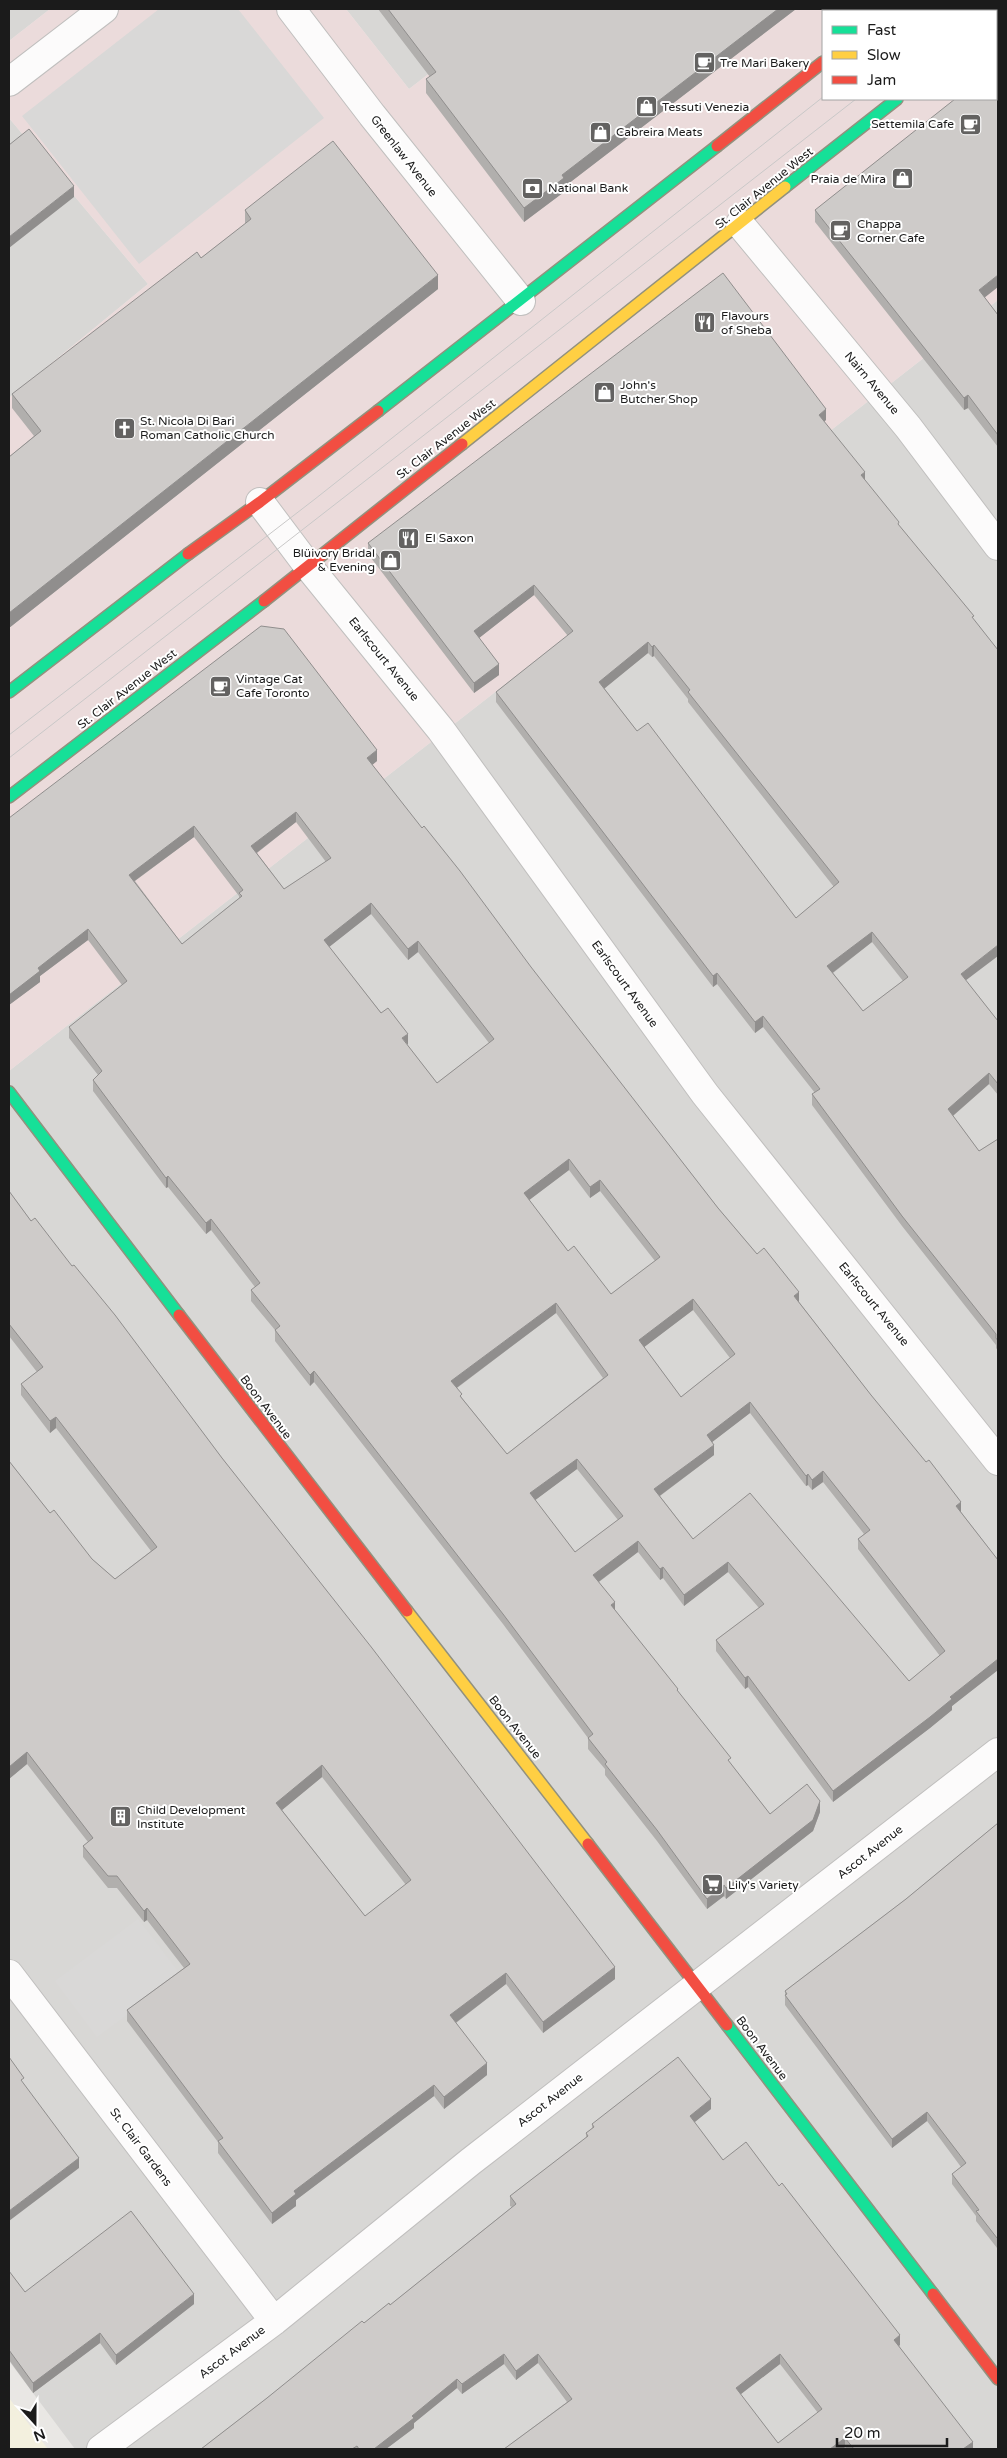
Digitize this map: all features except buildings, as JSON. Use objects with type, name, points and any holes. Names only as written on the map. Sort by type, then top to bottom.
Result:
[{"type":"main road","points":[[9,692],[208,538],[260,502],[521,300],[822,63]]},
{"type":"main road","name":"St. Clair Avenue West","points":[[9,797],[308,566],[896,100]]},
{"type":"main road","name":"Boon Avenue","points":[[9,1092],[290,1461],[697,1986],[998,2379]]},
{"type":"street","points":[[9,82],[104,9]]},
{"type":"street","name":"Greenlaw Avenue","points":[[291,9],[384,130],[521,300]]},
{"type":"street","name":"Nairn Avenue","points":[[740,224],[908,427],[998,546]]},
{"type":"street","name":"Earlscourt Avenue","points":[[260,502],[308,566],[441,730],[705,1094],[998,1461]]},
{"type":"street","name":"Ascot Avenue","points":[[101,2449],[274,2321],[470,2162],[998,1752]]},
{"type":"street","name":"St. Clair Gardens","points":[[9,1974],[274,2321]]},
{"type":"shaded area","points":[[9,9],[50,9],[9,41]]},
{"type":"shaded area","points":[[50,9],[346,9],[409,89],[513,9],[998,9],[998,300],[9,1071],[9,398],[148,284],[9,118],[9,41]]},
{"type":"shaded area","points":[[159,9],[238,9],[324,118],[139,264],[22,116]]},
{"type":"shaded area","points":[[346,9],[513,9],[409,89]]},
{"type":"shaded area","points":[[9,118],[148,284],[9,398]]},
{"type":"shaded area","points":[[998,300],[998,2449],[75,2449],[9,2361],[9,1071]]},
{"type":"shaded area","points":[[138,1919],[181,1975],[97,2037],[55,1981]]},
{"type":"shaded area","points":[[9,2398],[48,2449],[9,2449]]},
{"type":"tram line","points":[[9,735],[315,499],[822,98]]},
{"type":"tram line","points":[[9,758],[855,100]]},
{"type":"traffic: fast","points":[[785,187],[896,100]]},
{"type":"traffic: fast","points":[[378,411],[717,146]]},
{"type":"traffic: fast","points":[[9,692],[188,554]]},
{"type":"traffic: fast","points":[[9,797],[264,601]]},
{"type":"traffic: fast","points":[[9,1092],[179,1315]]},
{"type":"traffic: fast","points":[[727,2025],[933,2294]]},
{"type":"traffic: slow","points":[[462,444],[785,187]]},
{"type":"traffic: slow","points":[[407,1611],[588,1844]]},
{"type":"traffic: jam","points":[[717,146],[822,63]]},
{"type":"traffic: jam","points":[[188,554],[260,502],[378,411]]},
{"type":"traffic: jam","points":[[264,601],[462,444]]},
{"type":"traffic: jam","points":[[179,1315],[407,1611]]},
{"type":"traffic: jam","points":[[588,1844],[727,2025]]},
{"type":"traffic: jam","points":[[933,2294],[998,2379]]},
{"type":"place","name":"Tre Mari Bakery","points":[[704,63]]},
{"type":"place","name":"Tessuti Venezia","points":[[646,107]]},
{"type":"place","name":"Settemila Cafe","points":[[970,124]]},
{"type":"place","name":"Cabreira Meats","points":[[600,132]]},
{"type":"place","name":"Praia de Mira","points":[[902,179]]},
{"type":"place","name":"National Bank","points":[[532,188]]},
{"type":"place","name":"Chappa Corner Cafe","points":[[841,231]]},
{"type":"place","name":"Flavours of Sheba","points":[[705,323]]},
{"type":"place","name":"John's Butcher Shop","points":[[604,392]]},
{"type":"place","name":"St. Nicola Di Bari Roman Catholic Church","points":[[124,428]]},
{"type":"place","name":"El Saxon","points":[[409,538]]},
{"type":"place","name":"Blüivory Bridal & Evening","points":[[391,560]]},
{"type":"place","name":"Vintage Cat Cafe Toronto","points":[[220,686]]},
{"type":"place","name":"Child Development Institute","points":[[121,1817]]},
{"type":"place","name":"Lily's Variety","points":[[712,1885]]}]
